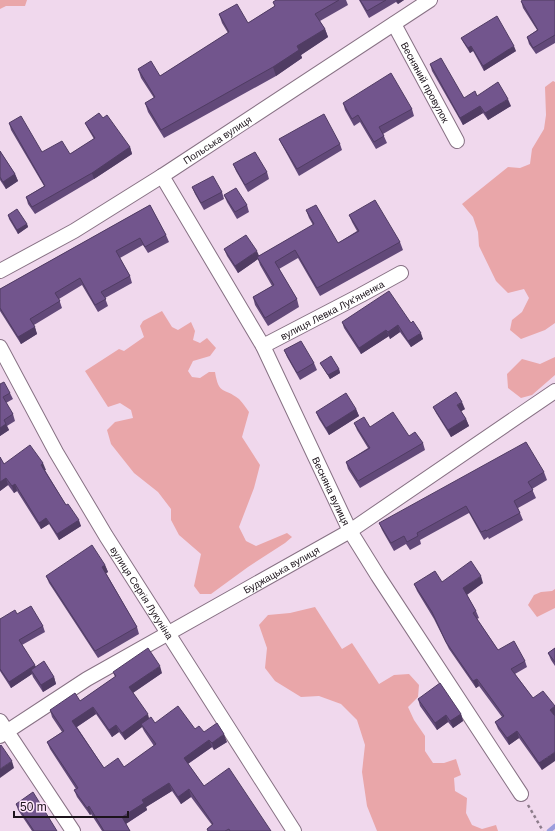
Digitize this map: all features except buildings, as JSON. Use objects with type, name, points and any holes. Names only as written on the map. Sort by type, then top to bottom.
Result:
[{"type":"street","name":"Польська вулиця","points":[[0,271],[74,231],[162,176],[430,0]]},
{"type":"street","name":"Весняний провулок","points":[[394,24],[457,142]]},
{"type":"street","name":"Весняна вулиця","points":[[162,176],[263,346],[350,530],[378,576],[521,794]]},
{"type":"street","name":"вулиця Левка Лук'яненка","points":[[263,346],[361,296],[401,272]]},
{"type":"street","name":"вулиця Сергія Лукуніна","points":[[0,348],[60,458],[106,536],[294,831]]},
{"type":"street","name":"Буджацька вулиця","points":[[2,730],[86,679],[350,530],[555,391]]},
{"type":"street","points":[[2,730],[73,831]]},
{"type":"path","points":[[521,794],[543,831]]},
{"type":"shaded area","points":[[0,0],[27,0],[25,6],[6,6],[0,9]]},
{"type":"shaded area","points":[[553,81],[555,82],[555,323],[545,330],[521,339],[510,330],[512,320],[522,312],[529,298],[524,289],[508,293],[496,281],[479,246],[478,232],[473,217],[462,204],[508,167],[520,168],[530,164],[532,149],[544,129],[546,115],[545,87]]},
{"type":"shaded area","points":[[162,311],[172,327],[178,330],[191,322],[195,331],[193,340],[200,343],[207,338],[216,348],[210,356],[193,361],[188,371],[192,377],[200,378],[209,372],[215,372],[220,388],[239,399],[249,412],[242,437],[260,465],[254,488],[239,527],[246,541],[256,546],[287,533],[292,537],[211,594],[200,594],[194,586],[201,554],[179,535],[171,520],[171,509],[158,492],[134,473],[111,444],[107,430],[115,422],[133,418],[131,410],[120,403],[108,407],[85,371],[119,349],[124,351],[144,337],[140,326],[143,321]]},
{"type":"shaded area","points":[[555,357],[555,375],[532,395],[521,398],[508,388],[507,374],[522,359],[540,364]]},
{"type":"shaded area","points":[[555,589],[555,608],[537,617],[528,605],[534,595]]},
{"type":"shaded area","points":[[315,607],[342,649],[352,643],[379,684],[394,675],[409,674],[419,685],[418,697],[408,707],[414,720],[425,736],[425,751],[433,763],[444,763],[456,759],[461,775],[454,778],[455,791],[467,798],[466,813],[472,825],[482,829],[496,825],[498,831],[377,831],[367,806],[362,772],[365,745],[357,720],[341,704],[319,696],[301,697],[275,681],[265,668],[267,648],[259,625],[268,615],[290,613]]},
{"type":"waterway","points":[[549,831],[555,826]]}]
